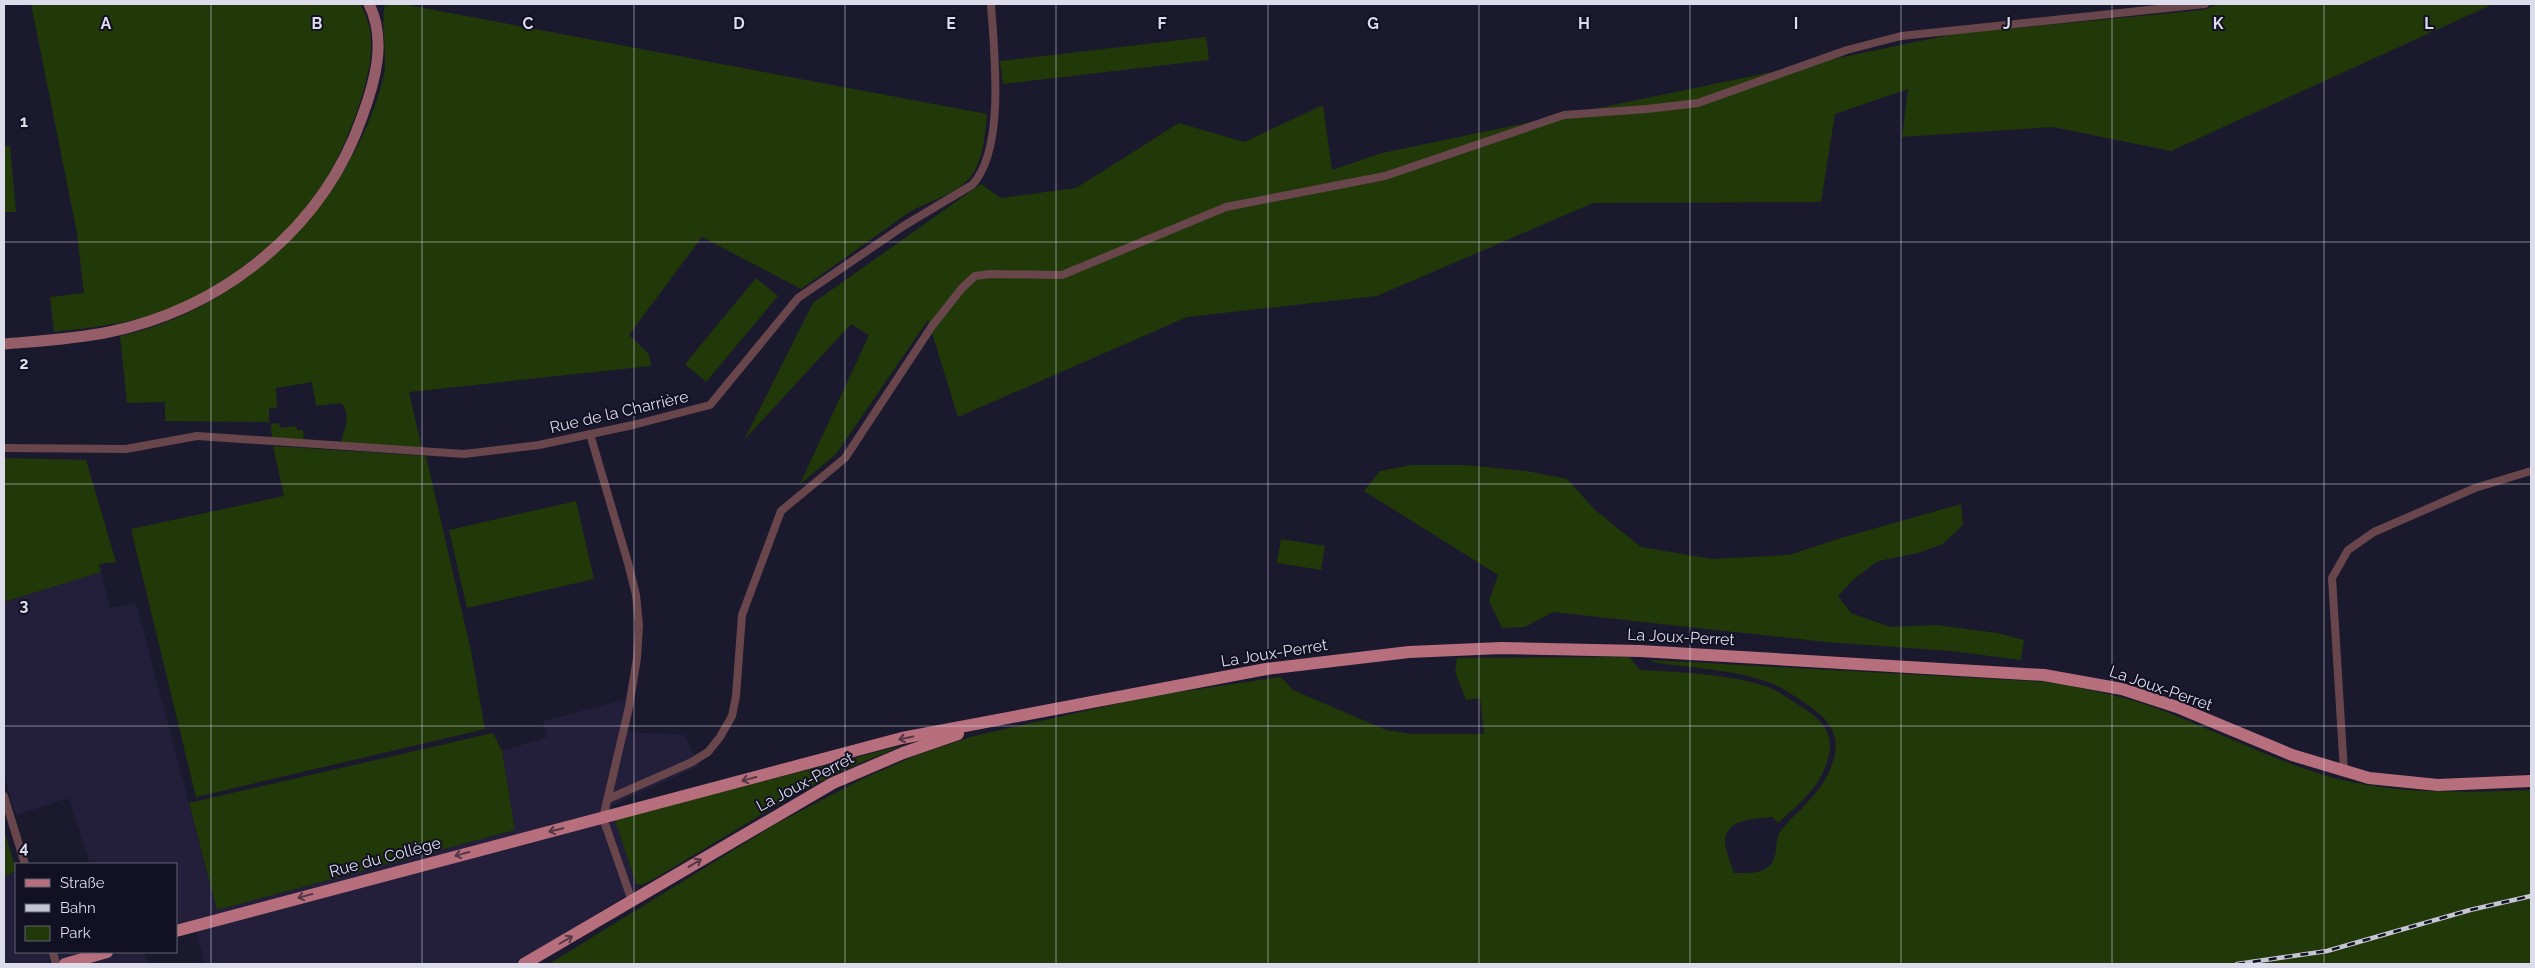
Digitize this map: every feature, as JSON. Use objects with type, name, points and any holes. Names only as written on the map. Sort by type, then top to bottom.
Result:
[{"type":"main road","points":[[4,344],[91,336],[137,325],[166,315],[186,307],[229,284],[278,246],[298,226],[321,196],[341,165],[357,132],[368,102],[378,56],[377,26],[369,4]]},
{"type":"main road","name":"La Joux-Perret","points":[[603,818],[902,738],[1266,669],[1365,656],[1501,648],[1640,651],[2008,672],[2069,678],[2122,689],[2177,707],[2292,755],[2344,772],[2387,781],[2430,784],[2476,785],[2531,781]]},
{"type":"main road","name":"La Joux-Perret","points":[[524,964],[833,783],[903,752],[1006,719]]},
{"type":"main road","name":"Rue du Collège","points":[[178,930],[603,818]]},
{"type":"main road","points":[[65,964],[104,953]]},
{"type":"street","name":"Rue de la Charrière","points":[[4,448],[126,449],[197,436],[464,454],[539,445],[710,405],[798,298],[905,225],[972,185],[981,176],[992,138],[996,85],[991,4]]},
{"type":"street","points":[[608,799],[692,762],[708,752],[720,737],[732,716],[736,696],[742,615],[781,511],[845,458],[932,326],[962,288],[975,276],[990,274],[1062,275],[1226,207],[1385,176],[1564,115],[1648,109],[1698,103],[1847,50],[1901,36],[2205,4]]},
{"type":"street","points":[[590,434],[628,563],[636,595],[639,625],[633,685],[603,818],[632,901]]},
{"type":"street","points":[[2344,772],[2332,578],[2343,557],[2363,538],[2388,525],[2475,488],[2531,471]]},
{"type":"street","points":[[4,796],[25,863]]},
{"type":"shaded area","points":[[101,572],[110,608],[136,603],[217,910],[515,830],[502,751],[547,737],[543,721],[634,697],[629,732],[685,735],[699,766],[611,806],[637,889],[515,964],[205,964],[196,931],[178,936],[178,863],[90,863],[69,798],[16,815],[4,775],[4,602]]},
{"type":"shaded area","points":[[15,872],[15,953],[61,953],[62,956],[73,953],[145,953],[148,964],[4,964],[4,877]]},
{"type":"green space","points":[[31,4],[360,4],[366,16],[371,40],[371,53],[364,90],[355,118],[332,169],[303,215],[286,234],[236,272],[216,286],[183,304],[136,319],[103,326],[54,332],[50,297],[84,293],[77,233]]},
{"type":"green space","points":[[385,4],[402,4],[987,114],[982,150],[975,170],[962,185],[945,196],[908,213],[801,289],[702,237],[629,335],[649,354],[651,366],[409,392],[422,449],[344,445],[341,440],[347,417],[344,408],[341,403],[316,406],[312,382],[276,388],[277,408],[269,408],[269,422],[165,421],[165,402],[127,403],[120,336],[165,322],[209,302],[249,275],[286,243],[319,207],[346,167],[368,124],[383,79],[385,70],[383,22]]},
{"type":"green space","points":[[2219,4],[2493,4],[2171,151],[2053,127],[1902,137],[1908,89],[1835,114],[1821,202],[1593,203],[1377,296],[1187,317],[958,417],[928,320],[836,454],[800,484],[869,335],[851,324],[744,440],[813,303],[981,184],[1001,198],[1076,188],[1179,123],[1244,142],[1323,105],[1332,170],[1382,153],[1954,34],[2203,10]]},
{"type":"green space","points":[[1206,37],[1209,60],[1003,84],[1000,61]]},
{"type":"green space","points":[[4,146],[10,146],[16,212],[4,212]]},
{"type":"green space","points":[[756,278],[778,296],[706,382],[685,364]]},
{"type":"green space","points":[[279,423],[280,428],[296,426],[297,430],[303,430],[304,442],[272,440],[271,424]]},
{"type":"green space","points":[[273,446],[426,456],[471,651],[485,729],[196,797],[131,529],[284,496]]},
{"type":"green space","points":[[4,458],[86,460],[116,562],[99,564],[101,572],[4,602]]},
{"type":"green space","points":[[1412,465],[1465,465],[1527,471],[1567,479],[1595,510],[1641,547],[1712,559],[1789,555],[1841,538],[1961,504],[1963,525],[1943,544],[1918,553],[1878,561],[1854,579],[1838,596],[1851,613],[1890,627],[1936,625],[1997,633],[2024,640],[2021,660],[1951,651],[1826,642],[1553,612],[1525,627],[1502,628],[1489,601],[1498,575],[1364,491],[1380,471]]},
{"type":"green space","points":[[576,501],[594,579],[467,608],[449,530]]},
{"type":"green space","points":[[1281,539],[1325,546],[1321,570],[1277,563]]},
{"type":"green space","points":[[1629,657],[1640,670],[1721,676],[1768,687],[1810,712],[1824,726],[1828,733],[1830,751],[1823,772],[1803,800],[1778,823],[1772,817],[1751,819],[1737,823],[1727,832],[1725,839],[1726,847],[1734,873],[1762,871],[1771,864],[1781,831],[1814,795],[1829,772],[1836,748],[1832,730],[1828,722],[1812,708],[1770,683],[1739,674],[1652,662],[1652,660],[2046,682],[2101,692],[2142,703],[2294,765],[2341,780],[2394,789],[2421,791],[2531,790],[2531,964],[549,964],[774,825],[864,778],[917,755],[974,736],[1152,696],[1281,677],[1293,690],[1386,730],[1411,734],[1484,734],[1480,698],[1466,700],[1455,672],[1457,658]]},
{"type":"green space","points":[[493,733],[502,751],[515,830],[217,910],[189,803]]},
{"type":"green space","points":[[904,745],[839,772],[791,797],[652,880],[642,885],[636,884],[615,820]]},
{"type":"green space","points":[[4,829],[15,872],[4,877]]},
{"type":"railway","points":[[2237,964],[2327,951],[2470,910],[2531,896]]}]
